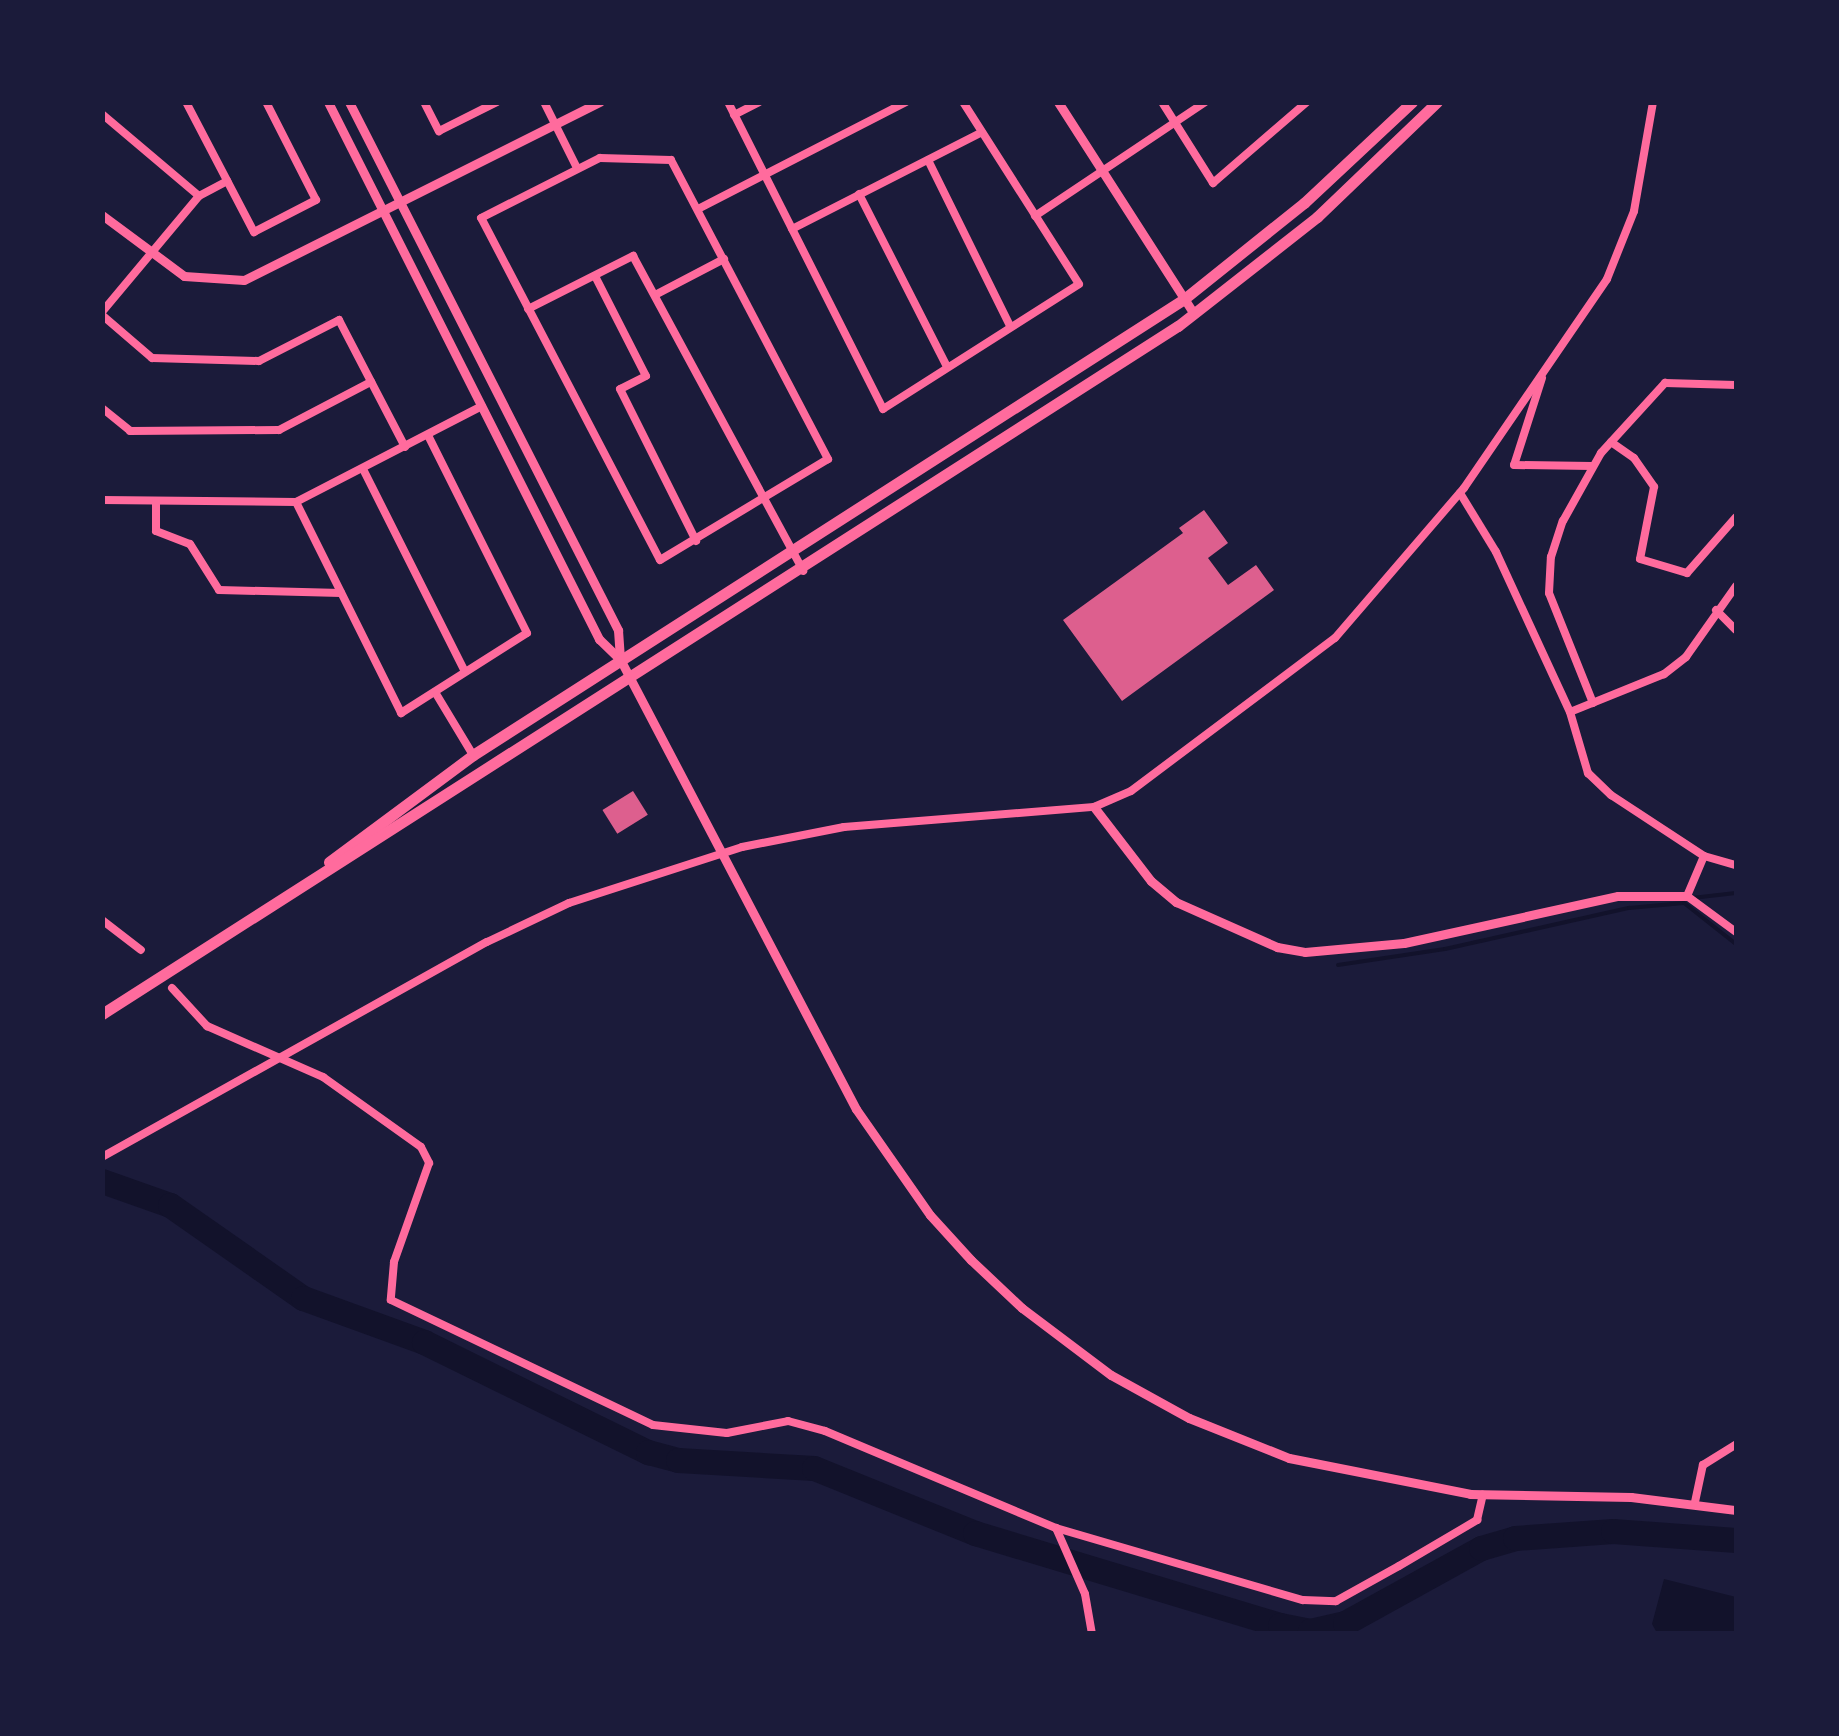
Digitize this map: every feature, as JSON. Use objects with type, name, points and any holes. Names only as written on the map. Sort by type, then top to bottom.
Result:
[{"type":"main road","points":[[280,900],[474,754],[1184,300],[1304,203],[1412,102]]},
{"type":"main road","points":[[102,1014],[632,680],[1194,314],[1317,217],[1437,102]]},
{"type":"street","points":[[186,102],[254,232],[316,200],[266,102]]},
{"type":"street","points":[[328,102],[599,640],[620,659],[632,680],[724,862],[888,1158],[930,1215],[1022,1308],[1111,1375],[1247,1443],[1353,1476],[1483,1495],[1695,1502],[1736,1510]]},
{"type":"street","points":[[349,102],[618,630],[620,659]]},
{"type":"street","points":[[424,102],[439,131],[497,102]]},
{"type":"street","points":[[544,102],[577,168]]},
{"type":"street","points":[[102,215],[184,276],[232,282],[385,211],[600,102]]},
{"type":"street","points":[[728,102],[883,409],[1080,284],[963,102]]},
{"type":"street","points":[[734,115],[759,102]]},
{"type":"street","points":[[698,210],[906,102]]},
{"type":"street","points":[[1058,102],[1194,314]]},
{"type":"street","points":[[1162,102],[1214,183],[1307,102]]},
{"type":"street","points":[[1035,216],[1177,127],[1205,102]]},
{"type":"street","points":[[102,1158],[569,903],[742,847],[844,827],[1094,807],[1146,781],[1334,638],[1460,492],[1607,278],[1634,210],[1653,102]]},
{"type":"street","points":[[102,114],[199,196]]},
{"type":"street","points":[[792,228],[982,132]]},
{"type":"street","points":[[600,158],[671,160],[698,210],[828,459],[660,560],[481,218],[600,158]]},
{"type":"street","points":[[928,160],[1010,326]]},
{"type":"street","points":[[227,181],[199,196],[102,314],[152,358],[259,361],[339,320],[405,447]]},
{"type":"street","points":[[859,194],[947,367]]},
{"type":"street","points":[[528,309],[633,256],[762,501],[803,570]]},
{"type":"street","points":[[655,295],[724,259]]},
{"type":"street","points":[[596,276],[646,376],[620,389],[696,540]]},
{"type":"street","points":[[1545,368],[1514,465],[1592,466]]},
{"type":"street","points":[[102,408],[130,431],[279,430],[372,382]]},
{"type":"street","points":[[1593,703],[1549,594],[1551,557],[1592,466],[1665,383],[1736,385]]},
{"type":"street","points":[[102,500],[296,502],[482,406]]},
{"type":"street","points":[[296,502],[401,714],[527,633],[428,435]]},
{"type":"street","points":[[1611,442],[1634,458],[1654,486],[1640,559],[1686,573],[1736,517]]},
{"type":"street","points":[[363,468],[466,672]]},
{"type":"street","points":[[1460,492],[1496,552],[1570,712],[1588,772],[1704,856],[1736,865]]},
{"type":"street","points":[[156,502],[156,532],[190,544],[219,590],[341,593]]},
{"type":"street","points":[[1570,712],[1664,674],[1686,657],[1736,586]]},
{"type":"street","points":[[1716,610],[1736,630]]},
{"type":"street","points":[[435,692],[474,754]]},
{"type":"street","points":[[1094,807],[1138,866],[1176,902],[1276,947],[1305,952],[1404,943],[1618,896],[1687,896],[1736,932]]},
{"type":"street","points":[[1687,896],[1704,856]]},
{"type":"street","points":[[102,920],[141,950]]},
{"type":"street","points":[[172,988],[207,1026],[256,1051],[285,1056],[411,1134],[429,1163],[394,1262],[390,1300],[653,1425],[693,1434],[788,1422],[807,1426],[896,1456],[1056,1528],[1138,1548],[1266,1594],[1336,1601],[1477,1520],[1483,1495]]},
{"type":"street","points":[[1695,1502],[1703,1465],[1736,1444]]},
{"type":"street","points":[[1056,1528],[1085,1594],[1092,1634]]},
{"type":"shaded area","points":[[1664,1579],[1736,1597],[1736,1633],[1657,1633],[1652,1624]]},
{"type":"building","points":[[1204,510],[1228,543],[1208,558],[1228,585],[1256,565],[1274,590],[1122,701],[1063,620],[1183,533],[1179,528]]},
{"type":"building","points":[[633,791],[648,815],[617,834],[602,810]]},
{"type":"waterway","points":[[1692,898],[1736,893]]},
{"type":"waterway","points":[[1338,965],[1445,949],[1629,908],[1684,903],[1736,944]]},
{"type":"waterway","points":[[102,1181],[170,1205],[303,1298],[424,1342],[648,1452],[678,1460],[814,1468],[975,1533],[1280,1625],[1310,1631],[1345,1623],[1481,1548],[1515,1538],[1613,1531],[1736,1540]]}]
